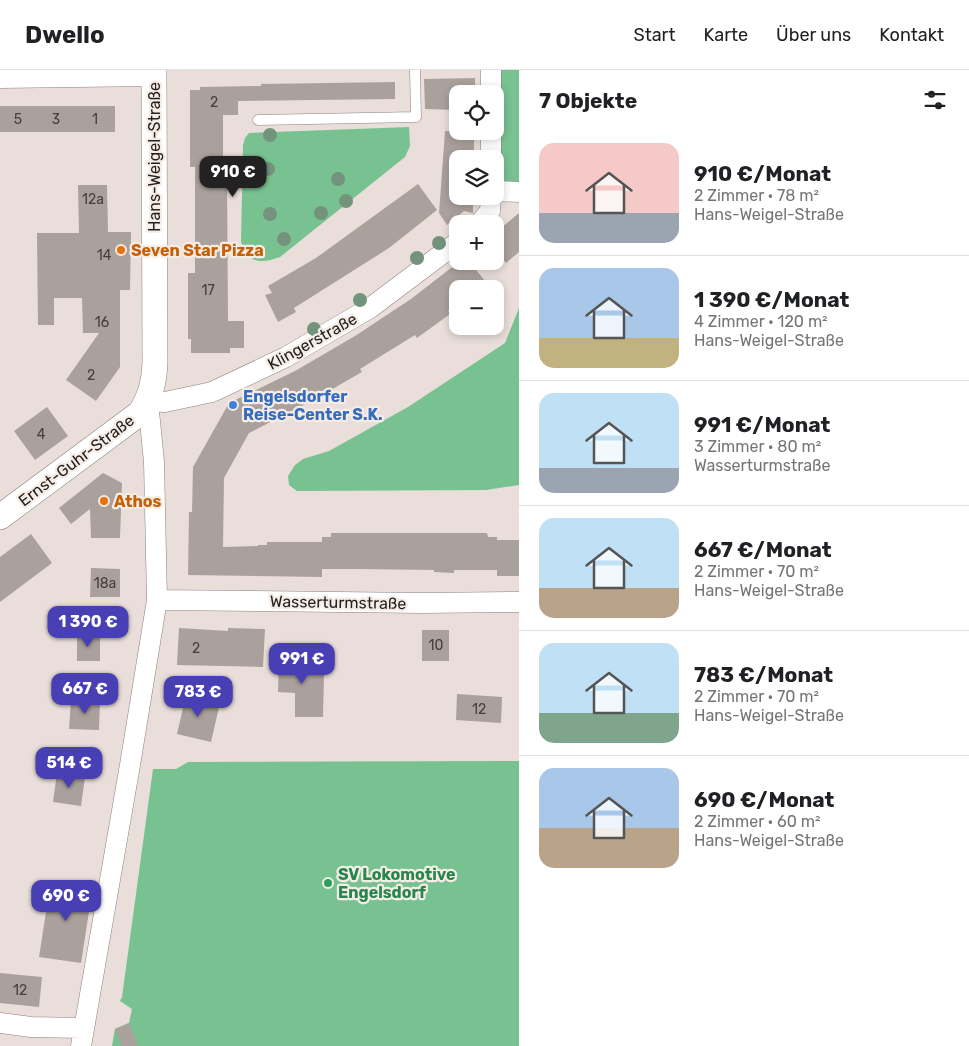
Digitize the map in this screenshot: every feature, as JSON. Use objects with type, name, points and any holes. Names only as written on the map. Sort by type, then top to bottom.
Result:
[{"type":"street","points":[[491,70],[491,85]]},
{"type":"street","points":[[0,78],[154,73]]},
{"type":"street","name":"Hans-Weigel-Straße","points":[[82,1037],[157,600],[154,462],[148,401],[154,386],[155,363],[154,73]]},
{"type":"street","points":[[504,191],[519,192]]},
{"type":"street","name":"Klingerstraße","points":[[148,401],[165,402],[212,392],[286,357],[370,308],[449,249]]},
{"type":"street","name":"Ernst-Guhr-Straße","points":[[0,517],[140,413],[148,401]]},
{"type":"street","name":"Wasserturmstraße","points":[[157,600],[423,603],[519,602]]},
{"type":"street","points":[[0,1023],[82,1037]]},
{"type":"lane","points":[[258,120],[416,117],[415,70]]},
{"type":"green space","points":[[497,70],[519,70],[519,183],[504,183],[504,150],[498,150],[498,140],[504,140],[504,85],[497,85]]},
{"type":"green space","points":[[409,127],[410,146],[405,157],[280,257],[261,261],[248,257],[244,253],[241,241],[243,145],[249,133]]},
{"type":"green space","points":[[519,308],[519,485],[486,490],[297,491],[289,485],[288,476],[295,465],[303,459],[329,451],[408,407],[505,343]]},
{"type":"green space","name":"SV Lokomotive Engelsdorf","points":[[519,761],[519,1046],[112,1046],[115,1029],[129,1023],[132,1009],[120,1001],[153,769],[176,769],[188,762]]},
{"type":"building","points":[[475,78],[475,85],[449,85],[449,110],[425,109],[424,79]]},
{"type":"building","points":[[395,82],[395,99],[238,101],[238,115],[223,115],[223,166],[226,166],[225,173],[227,173],[228,321],[244,321],[244,348],[230,348],[230,353],[191,353],[191,339],[188,339],[188,273],[195,273],[195,167],[190,167],[190,90],[200,90],[200,87],[261,86],[261,84]]},
{"type":"building","points":[[0,106],[115,106],[115,132],[0,132]]},
{"type":"building","points":[[445,131],[449,131],[449,140],[474,140],[474,150],[449,150],[449,205],[473,205],[473,213],[464,211],[459,215],[449,215],[449,223],[447,225],[439,213]]},
{"type":"building","points":[[418,184],[437,210],[389,248],[294,308],[296,312],[278,322],[265,295],[272,293],[268,286],[316,258]]},
{"type":"building","points":[[78,185],[107,185],[108,232],[131,232],[130,290],[120,290],[120,367],[96,401],[66,380],[99,333],[83,333],[82,298],[54,298],[54,325],[38,325],[37,233],[79,233]]},
{"type":"building","points":[[519,213],[519,252],[506,263],[504,261],[504,226]]},
{"type":"building","points":[[449,270],[476,270],[484,280],[449,280],[449,315],[417,338],[415,335],[360,369],[362,372],[317,398],[249,433],[224,478],[223,547],[267,545],[267,542],[322,542],[322,537],[331,537],[331,533],[487,533],[488,537],[497,537],[497,540],[519,540],[519,576],[497,576],[497,570],[454,570],[454,573],[434,572],[434,570],[357,569],[322,569],[322,577],[188,575],[189,512],[192,512],[193,467],[229,403],[295,371],[355,336],[411,299]]},
{"type":"building","points":[[47,407],[68,436],[35,460],[14,431]]},
{"type":"building","points":[[103,473],[122,483],[120,538],[91,538],[90,509],[71,524],[59,508]]},
{"type":"building","points":[[31,534],[52,563],[0,602],[0,557]]},
{"type":"building","points":[[91,568],[120,569],[120,597],[90,597]]},
{"type":"building","points":[[179,628],[228,631],[228,628],[265,629],[263,667],[177,665]]},
{"type":"building","points":[[422,630],[449,630],[449,661],[422,661]]},
{"type":"building","points":[[77,636],[100,636],[100,661],[77,661]]},
{"type":"building","points":[[279,656],[313,656],[313,673],[324,673],[323,717],[295,717],[295,693],[278,692]]},
{"type":"building","points":[[457,694],[502,697],[501,723],[456,720]]},
{"type":"building","points":[[186,695],[220,703],[211,742],[177,734]]},
{"type":"building","points":[[71,699],[100,700],[99,730],[69,729]]},
{"type":"building","points":[[57,773],[85,777],[81,806],[53,802]]},
{"type":"building","points":[[51,880],[93,886],[81,963],[39,957]]},
{"type":"building","points":[[0,973],[42,977],[39,1007],[0,1003]]},
{"type":"building","points":[[129,1023],[138,1046],[122,1046],[115,1029]]},
{"type":"place","name":"Seven Star Pizza","points":[[121,250]]},
{"type":"place","name":"Engelsdorfer Reise-Center S.K.","points":[[233,405]]},
{"type":"place","name":"Athos","points":[[104,501]]},
{"type":"place","name":"SV Lokomotive Engelsdorf","points":[[328,883]]}]
